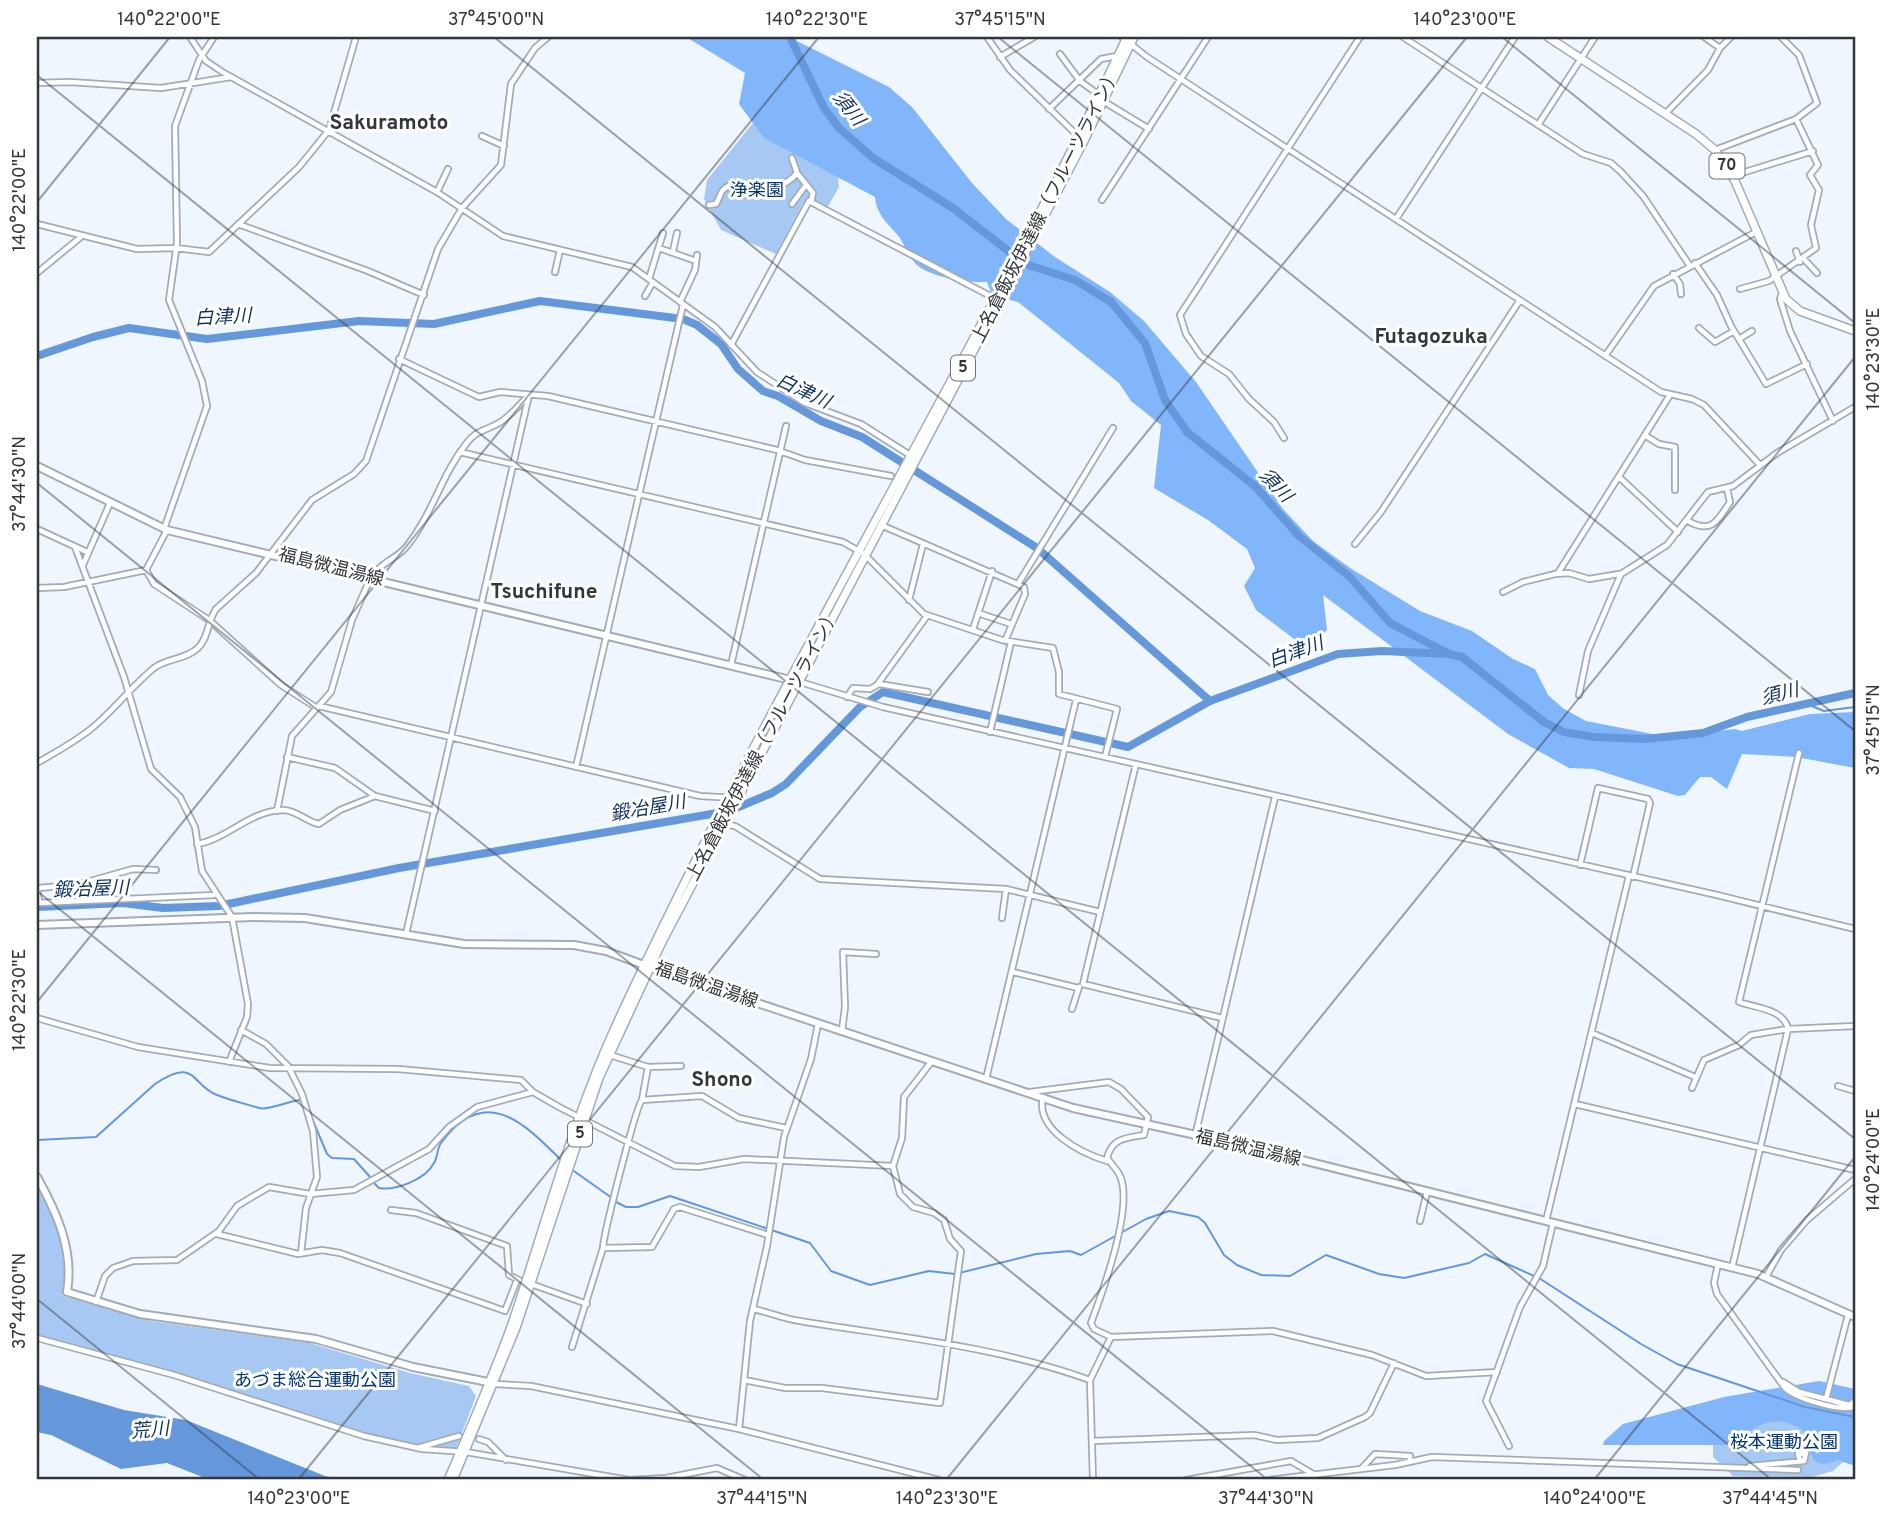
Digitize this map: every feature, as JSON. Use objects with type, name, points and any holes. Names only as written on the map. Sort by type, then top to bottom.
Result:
[{"type":"main road","name":"70","points":[[1548,37],[1715,150],[1732,176],[1782,293],[1800,312],[1855,331]]},
{"type":"main road","name":"上名倉飯坂伊達線（フルーツライン）","points":[[1101,98],[1128,39]]},
{"type":"main road","name":"上名倉飯坂伊達線（フルーツライン）","points":[[453,1480],[492,1383],[524,1282],[582,1118],[595,1072],[718,822],[862,553],[897,478],[912,458],[1082,139],[1128,39]]},
{"type":"main road","name":"上名倉飯坂伊達線（フルーツライン）","points":[[912,458],[994,298],[1010,274]]},
{"type":"main road","name":"福島微温湯線","points":[[37,466],[165,529],[795,680]]},
{"type":"main road","name":"上名倉飯坂伊達線（フルーツライン）","points":[[862,553],[880,524],[897,478]]},
{"type":"main road","name":"福島微温湯線","points":[[37,925],[231,914],[305,918],[479,945],[574,945],[606,951],[1042,1098],[1148,1127],[1195,1136],[1718,1264],[1766,1277],[1852,1316]]},
{"type":"main road","name":"上名倉飯坂伊達線（フルーツライン）","points":[[582,1118],[647,966]]},
{"type":"main road","points":[[37,1177],[65,1238],[69,1258],[67,1292],[96,1302],[176,1320],[299,1335],[413,1367],[492,1383]]},
{"type":"main road","name":"上名倉飯坂伊達線（フルーツライン）","points":[[492,1383],[516,1296],[524,1282]]},
{"type":"main road","name":"上名倉飯坂伊達線（フルーツライン）","points":[[448,1480],[462,1454]]},
{"type":"street","points":[[190,37],[202,55],[231,77],[437,192],[503,236],[622,263],[651,280],[715,327],[752,368],[799,399],[860,424],[912,458]]},
{"type":"street","points":[[146,570],[165,529],[208,401],[169,300],[176,248],[174,138],[177,119],[188,84],[214,37]]},
{"type":"street","points":[[37,224],[142,249],[176,248],[209,252],[299,167],[327,132],[356,37]]},
{"type":"street","points":[[37,763],[89,730],[127,691],[162,663],[180,659],[197,649],[206,638],[209,620],[221,603],[250,579],[312,500],[354,474],[368,458],[438,249],[462,208],[498,169],[504,146],[511,84],[535,48],[548,37]]},
{"type":"street","points":[[986,37],[1000,57],[1049,109],[1082,139]]},
{"type":"street","points":[[1000,57],[1034,37]]},
{"type":"street","points":[[1102,200],[1208,37]]},
{"type":"street","points":[[1284,438],[1274,422],[1249,399],[1229,373],[1201,356],[1186,334],[1180,315],[1360,37]]},
{"type":"street","points":[[1403,37],[1583,154],[1615,166],[1643,196],[1690,266]]},
{"type":"street","points":[[1396,219],[1515,37]]},
{"type":"street","points":[[1538,125],[1595,37]]},
{"type":"street","points":[[1704,37],[1720,48]]},
{"type":"street","points":[[1665,114],[1708,70],[1720,48],[1731,37]]},
{"type":"street","points":[[1715,150],[1796,119],[1817,103],[1799,55],[1781,37]]},
{"type":"street","points":[[1128,39],[1181,79],[1605,356],[1670,395],[1692,399],[1704,405],[1760,465]]},
{"type":"street","points":[[1060,54],[1101,98],[1149,129]]},
{"type":"street","points":[[1049,109],[1106,56],[1118,56]]},
{"type":"street","points":[[37,83],[70,82],[145,88],[231,77]]},
{"type":"street","points":[[1740,289],[1774,278],[1816,248],[1811,225],[1819,190],[1810,175],[1818,167],[1813,151],[1796,119]]},
{"type":"street","points":[[482,136],[504,146]]},
{"type":"street","points":[[1732,176],[1813,151]]},
{"type":"street","points":[[792,158],[797,173],[814,196],[811,202]]},
{"type":"street","points":[[437,192],[448,169]]},
{"type":"street","points":[[709,205],[716,204],[722,192],[729,187],[776,188],[797,173]]},
{"type":"street","points":[[792,204],[806,185]]},
{"type":"street","points":[[731,345],[806,202],[811,202],[994,298]]},
{"type":"street","points":[[237,224],[368,271],[424,295]]},
{"type":"street","points":[[1605,356],[1646,295],[1672,274],[1756,232]]},
{"type":"street","points":[[645,296],[663,233]]},
{"type":"street","points":[[673,251],[677,233]]},
{"type":"street","points":[[37,273],[82,235]]},
{"type":"street","points":[[1721,242],[1721,250]]},
{"type":"street","points":[[576,767],[681,304],[696,258],[659,248]]},
{"type":"street","points":[[555,272],[560,250]]},
{"type":"street","points":[[1796,251],[1802,260],[1817,272]]},
{"type":"street","points":[[1695,263],[1717,295],[1738,339],[1768,385],[1807,364]]},
{"type":"street","points":[[1672,274],[1680,284],[1681,294]]},
{"type":"street","points":[[1782,293],[1780,299],[1790,331],[1833,421]]},
{"type":"street","points":[[1355,544],[1381,513],[1520,300]]},
{"type":"street","points":[[1699,328],[1715,342],[1734,331]]},
{"type":"street","points":[[1738,339],[1752,331]]},
{"type":"street","points":[[399,359],[421,366],[476,396],[500,392],[548,396],[897,478]]},
{"type":"street","points":[[277,811],[294,733],[332,689],[352,620],[371,577],[382,565],[405,549],[424,523],[447,471],[475,434],[497,425],[529,395]]},
{"type":"street","points":[[406,934],[529,395]]},
{"type":"street","points":[[1558,573],[1670,395]]},
{"type":"street","points":[[1503,592],[1523,582],[1558,573],[1589,579],[1620,575],[1663,549],[1688,521],[1706,494],[1727,489],[1760,465],[1855,407]]},
{"type":"street","points":[[731,666],[786,426]]},
{"type":"street","points":[[1018,583],[1113,428]]},
{"type":"street","points":[[1646,436],[1658,444],[1675,447],[1675,490]]},
{"type":"street","points":[[460,452],[838,540],[862,553],[927,616],[1005,641],[1053,648],[1060,676],[1057,691],[1076,700],[1117,709],[1105,757]]},
{"type":"street","points":[[1619,477],[1678,532]]},
{"type":"street","points":[[1688,521],[1703,528],[1710,526],[1731,501],[1727,489]]},
{"type":"street","points":[[83,565],[110,503]]},
{"type":"street","points":[[880,524],[1018,583],[1026,592],[1005,641]]},
{"type":"street","points":[[37,529],[87,552]]},
{"type":"street","points":[[909,601],[923,543]]},
{"type":"street","points":[[75,547],[127,691],[150,769],[178,793],[195,827],[202,871],[217,897],[231,914],[248,1004],[229,1062]]},
{"type":"street","points":[[37,588],[88,582],[146,570]]},
{"type":"street","points":[[146,570],[155,584],[209,620],[281,685],[318,707],[700,796],[730,800]]},
{"type":"street","points":[[973,629],[992,571]]},
{"type":"street","points":[[1579,695],[1588,651],[1620,575]]},
{"type":"street","points":[[978,613],[1011,624]]},
{"type":"street","points":[[847,697],[855,687],[870,689],[878,684],[927,616]]},
{"type":"street","points":[[990,732],[1011,642]]},
{"type":"street","points":[[795,680],[847,697],[990,732],[1855,929]]},
{"type":"street","points":[[878,684],[928,692]]},
{"type":"street","points":[[986,1079],[1076,700]]},
{"type":"street","points":[[1732,1268],[1788,1029],[1779,1015],[1740,1002],[1798,753]]},
{"type":"street","points":[[287,757],[338,769],[375,796],[435,811]]},
{"type":"street","points":[[1072,1009],[1100,912],[1136,764]]},
{"type":"street","points":[[1509,1446],[1486,1403],[1520,1307],[1543,1266],[1574,1104],[1650,803],[1648,799],[1598,788],[1580,865]]},
{"type":"street","points":[[197,844],[215,841],[234,825],[277,811],[298,813],[319,824],[340,810],[375,796]]},
{"type":"street","points":[[1195,1136],[1275,797]]},
{"type":"street","points":[[718,822],[735,826],[820,878],[1006,889],[1100,912]]},
{"type":"street","points":[[156,870],[133,869],[111,873],[94,880],[37,888],[38,902],[217,897]]},
{"type":"street","points":[[92,900],[94,880]]},
{"type":"street","points":[[1002,918],[1006,889]]},
{"type":"street","points":[[842,1031],[845,1007],[843,952],[876,954]]},
{"type":"street","points":[[1013,972],[1222,1018]]},
{"type":"street","points":[[37,1018],[138,1047],[291,1070],[398,1069],[521,1080],[533,1092],[629,1144],[681,1167],[699,1167],[735,1160],[892,1166]]},
{"type":"street","points":[[739,1429],[753,1309],[786,1128],[810,1063],[818,1024]]},
{"type":"street","points":[[1692,1088],[1695,1077],[1707,1058],[1739,1045],[1751,1035],[1788,1029],[1855,1026]]},
{"type":"street","points":[[241,1030],[266,1044],[291,1070],[303,1098],[316,1144],[317,1177],[310,1194],[301,1253]]},
{"type":"street","points":[[1592,1033],[1695,1077]]},
{"type":"street","points":[[609,1055],[648,1067],[681,1066]]},
{"type":"street","points":[[744,1380],[785,1388],[839,1390],[939,1404],[961,1251],[950,1239],[944,1220],[934,1213],[913,1207],[900,1194],[892,1166],[902,1138],[904,1097],[932,1061]]},
{"type":"street","points":[[572,1346],[603,1248],[619,1174],[629,1144],[636,1108],[642,1100],[648,1067]]},
{"type":"street","points":[[1026,1093],[1114,1084],[1148,1117],[1148,1127],[1144,1135],[1122,1138],[1112,1146],[1108,1161]]},
{"type":"street","points":[[1838,1086],[1855,1091]]},
{"type":"street","points":[[1050,1091],[1042,1098],[1047,1121],[1058,1134],[1082,1151],[1108,1161],[1122,1181],[1120,1229],[1091,1326],[1111,1337],[1273,1331],[1316,1340],[1439,1377],[1496,1372]]},
{"type":"street","points":[[96,1302],[106,1276],[113,1268],[132,1261],[177,1260],[216,1234],[237,1206],[270,1187],[310,1194],[342,1193],[358,1189],[429,1149],[449,1127],[481,1105],[533,1092]]},
{"type":"street","points":[[642,1100],[702,1096],[739,1118],[786,1128]]},
{"type":"street","points":[[1574,1104],[1855,1170]]},
{"type":"street","points":[[1766,1277],[1781,1250],[1807,1220],[1853,1187],[1855,1179]]},
{"type":"street","points":[[1420,1221],[1427,1192]]},
{"type":"street","points":[[603,1248],[652,1247],[674,1209],[680,1207],[768,1235]]},
{"type":"street","points":[[391,1210],[416,1213],[507,1246],[509,1275],[587,1304]]},
{"type":"street","points":[[216,1234],[276,1250],[301,1253],[327,1250],[340,1253],[505,1311],[516,1296]]},
{"type":"street","points":[[1718,1264],[1716,1291],[1787,1391],[1846,1410],[1855,1404]]},
{"type":"street","points":[[753,1309],[798,1321],[949,1343],[1021,1359],[1090,1380]]},
{"type":"street","points":[[1826,1399],[1852,1316]]},
{"type":"street","points":[[1093,1480],[1090,1380],[1111,1337]]},
{"type":"street","points":[[37,1338],[174,1375],[364,1436],[416,1448],[629,1480],[666,1478],[717,1468],[745,1480]]},
{"type":"street","points":[[1092,1441],[1255,1435],[1277,1440],[1318,1438],[1368,1415],[1394,1363]]},
{"type":"street","points":[[1777,1377],[1792,1389],[1849,1405],[1855,1404]]},
{"type":"street","points":[[492,1383],[540,1388],[739,1429],[939,1480]]},
{"type":"street","points":[[416,1448],[439,1439],[459,1436]]},
{"type":"street","points":[[480,1439],[488,1442],[507,1461]]},
{"type":"street","points":[[1362,1468],[1375,1454],[1410,1456],[1410,1462]]},
{"type":"street","points":[[1269,1480],[1437,1457],[1798,1470]]},
{"type":"street","points":[[1186,1480],[1292,1461],[1313,1474]]},
{"type":"street","points":[[1748,1468],[1800,1461]]},
{"type":"green space","name":"浄楽園","points":[[757,118],[836,159],[839,187],[827,208],[809,199],[804,201],[776,254],[721,230],[704,199],[707,180]]},
{"type":"green space","name":"あづま総合運動公園","points":[[37,1181],[60,1237],[65,1266],[62,1296],[151,1321],[310,1343],[410,1373],[469,1386],[476,1396],[457,1446],[455,1449],[420,1447],[366,1435],[37,1336]]},
{"type":"green space","name":"桜本運動公園","points":[[1785,1410],[1850,1456],[1833,1471],[1812,1477],[1733,1476],[1713,1457],[1713,1439]]},
{"type":"shaded area","points":[[686,37],[789,37],[889,87],[912,107],[972,183],[1006,219],[1055,257],[1110,292],[1144,321],[1196,382],[1283,509],[1313,541],[1350,568],[1420,611],[1472,631],[1513,659],[1535,669],[1548,695],[1564,709],[1586,721],[1668,737],[1735,729],[1742,731],[1810,714],[1855,712],[1855,768],[1796,757],[1742,754],[1727,789],[1711,777],[1700,777],[1685,795],[1678,796],[1594,769],[1569,768],[1508,734],[1323,595],[1327,630],[1315,642],[1302,645],[1256,610],[1244,586],[1255,568],[1247,549],[1208,520],[1154,488],[1161,425],[1131,401],[1119,383],[1018,302],[992,295],[987,282],[948,278],[920,267],[881,215],[875,197],[764,138],[739,104],[745,73]]},
{"type":"shaded area","points":[[1819,1381],[1855,1389],[1855,1466],[1838,1460],[1822,1464],[1817,1462],[1811,1454],[1806,1433],[1787,1423],[1777,1422],[1768,1422],[1750,1430],[1735,1445],[1603,1445],[1623,1424],[1724,1397]]},
{"type":"water","name":"荒川","points":[[37,1384],[124,1410],[186,1420],[325,1476],[345,1480],[210,1480],[167,1463],[121,1469],[51,1435],[37,1432]]},
{"type":"waterway","name":"須川","points":[[790,37],[824,108],[839,128],[873,158],[953,208],[1025,264],[1075,280],[1111,302],[1145,343],[1165,400],[1187,432],[1255,486],[1299,536],[1350,577],[1390,623],[1449,654],[1462,657],[1544,722],[1564,732],[1594,737],[1645,739],[1703,733],[1747,717],[1855,693]]},
{"type":"waterway","name":"白津川","points":[[37,356],[129,328],[207,339],[359,321],[434,324],[540,301],[683,319],[697,325],[721,344],[738,369],[763,391],[778,396],[821,421],[862,437],[1037,548],[1210,701]]},
{"type":"waterway","name":"鍛冶屋川","points":[[37,907],[123,903],[163,908],[219,906],[399,868],[729,811],[772,793],[786,784],[860,707],[883,692],[1128,747],[1210,701],[1338,654],[1382,651],[1449,654]]},
{"type":"waterway","points":[[1804,703],[1824,711],[1855,707]]},
{"type":"waterway","points":[[37,1140],[96,1137],[155,1084],[178,1072],[192,1075],[217,1095],[259,1108],[302,1100]]},
{"type":"waterway","points":[[374,1183],[379,1188],[394,1188],[418,1179],[430,1169],[440,1145],[457,1125],[473,1115],[489,1112],[504,1115],[518,1123],[533,1133],[561,1160]]},
{"type":"waterway","points":[[311,1116],[327,1154],[332,1158],[354,1159],[371,1178]]},
{"type":"waterway","points":[[571,1169],[612,1198]]},
{"type":"waterway","points":[[616,1202],[626,1207],[638,1207],[670,1196],[810,1243],[831,1271],[870,1285],[929,1271],[955,1274],[1036,1254],[1070,1251],[1081,1255],[1146,1219],[1169,1211],[1198,1217],[1205,1223],[1224,1255],[1237,1265],[1261,1275],[1290,1276],[1326,1255],[1379,1274],[1404,1278],[1469,1263],[1485,1254],[1534,1276]]},
{"type":"waterway","points":[[1539,1278],[1677,1364],[1805,1407],[1855,1417]]},
{"type":"district","name":"Sakuramoto","points":[[389,123]]},
{"type":"district","name":"Futagozuka","points":[[1431,337]]},
{"type":"district","name":"Tsuchifune","points":[[544,592]]},
{"type":"district","name":"Shono","points":[[722,1080]]}]
